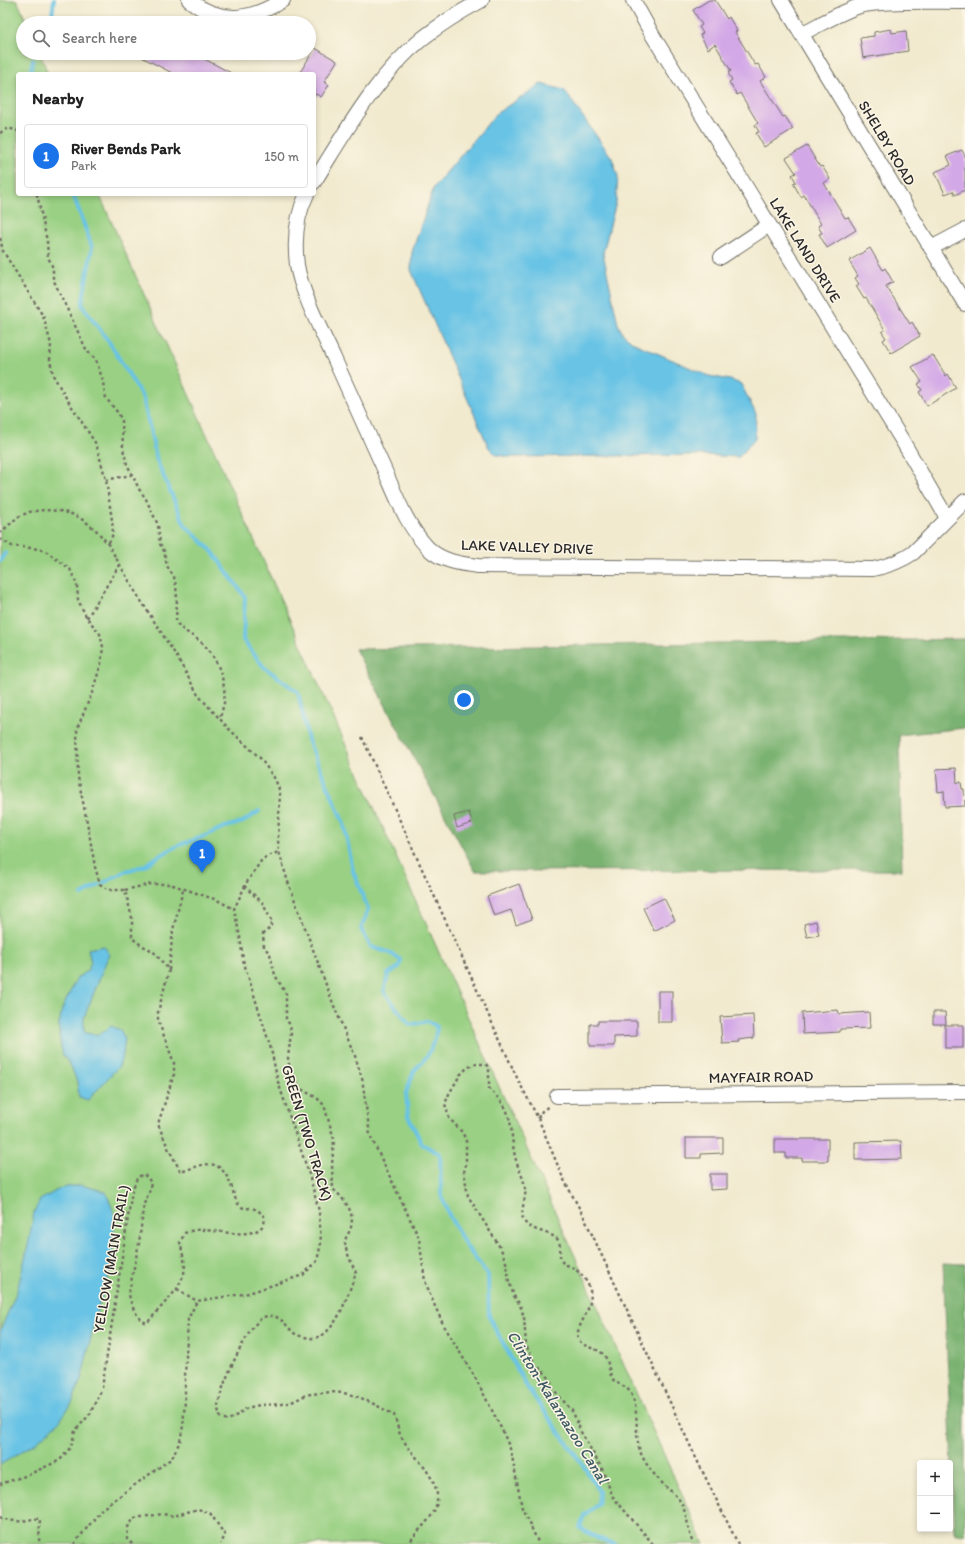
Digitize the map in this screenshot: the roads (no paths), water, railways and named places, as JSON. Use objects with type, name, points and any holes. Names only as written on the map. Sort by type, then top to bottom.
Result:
[{"type":"street","points":[[190,0],[202,9],[215,15],[222,16]]},
{"type":"street","points":[[245,16],[262,12],[283,0]]},
{"type":"street","points":[[316,179],[348,127],[382,79],[423,38],[464,10],[482,0]]},
{"type":"street","name":"LAKE LAND DRIVE","points":[[633,0],[657,42],[902,440],[947,518]]},
{"type":"street","name":"SHELBY ROAD","points":[[781,0],[965,304]]},
{"type":"street","points":[[802,34],[850,10],[876,3],[894,1],[965,2]]},
{"type":"street","name":"LAKE VALLEY DRIVE","points":[[306,196],[297,221],[296,242],[297,266],[304,289],[410,525],[429,548],[448,561],[478,566],[873,569],[890,566],[913,553],[965,501]]},
{"type":"street","points":[[721,257],[769,225]]},
{"type":"street","points":[[931,248],[965,230]]},
{"type":"street","name":"MAYFAIR ROAD","points":[[557,1096],[965,1092]]},
{"type":"water","points":[[541,84],[564,90],[612,158],[618,176],[616,202],[603,253],[618,324],[623,334],[634,343],[709,376],[730,380],[741,384],[756,414],[755,439],[739,457],[702,455],[510,457],[496,455],[489,448],[411,270],[412,252],[434,187],[497,113]]},
{"type":"water","points":[[104,946],[109,954],[84,1018],[84,1032],[98,1034],[111,1026],[120,1030],[125,1038],[123,1055],[119,1066],[88,1100],[79,1097],[77,1082],[71,1066],[63,1055],[60,1042],[59,1025],[62,1009],[77,978],[88,970],[91,962],[88,949]]},
{"type":"water","points":[[81,1185],[106,1192],[115,1216],[111,1268],[97,1311],[82,1377],[72,1403],[59,1422],[35,1443],[0,1465],[0,1331],[17,1291],[34,1212],[40,1200],[61,1188]]},
{"type":"waterway","name":"Clinton-Kalamazoo Canal","points":[[52,16],[54,0]]},
{"type":"waterway","name":"Clinton-Kalamazoo Canal","points":[[30,72],[33,60]]},
{"type":"waterway","name":"Clinton-Kalamazoo Canal","points":[[74,196],[92,247],[82,305],[111,345],[143,398],[157,461],[185,525],[212,551],[245,597],[243,640],[264,667],[298,692],[308,740],[344,824],[353,871],[368,909],[361,929],[371,947],[388,952],[401,960],[399,967],[388,974],[384,992],[410,1025],[428,1021],[437,1027],[435,1038],[428,1055],[414,1071],[406,1093],[408,1116],[422,1144],[440,1154],[441,1194],[449,1215],[466,1246],[488,1275],[489,1317],[527,1387],[585,1468],[599,1492],[598,1504],[584,1515],[580,1528],[597,1538],[615,1544]]},
{"type":"waterway","points":[[0,561],[5,553]]},
{"type":"waterway","points":[[103,883],[126,871],[144,866],[179,845],[222,828],[243,822],[259,811]]},
{"type":"waterway","points":[[82,895],[99,885]]},
{"type":"place","name":"River Bends Park","points":[[202,873]]}]
